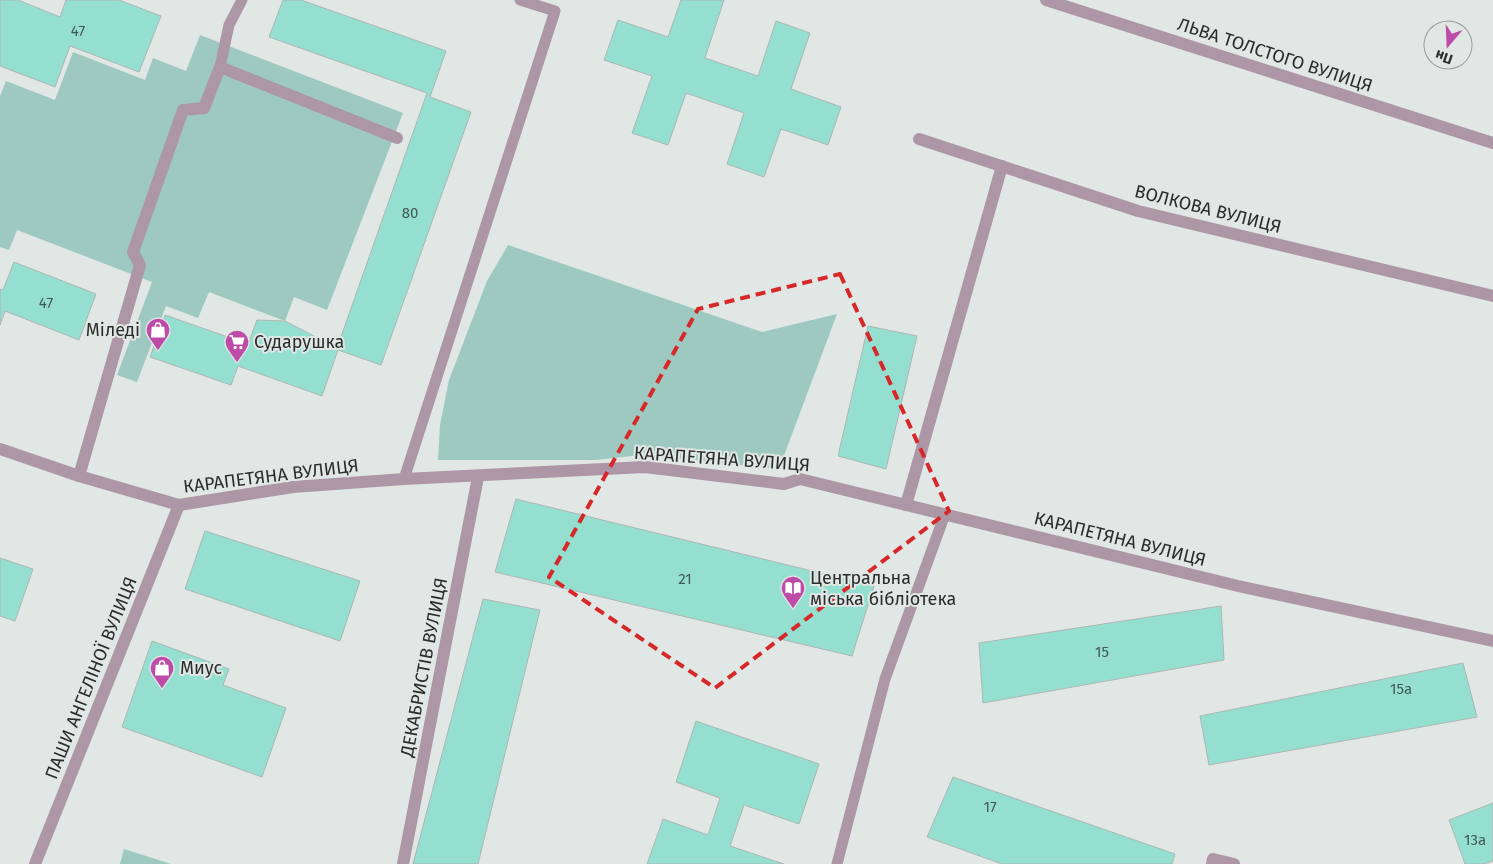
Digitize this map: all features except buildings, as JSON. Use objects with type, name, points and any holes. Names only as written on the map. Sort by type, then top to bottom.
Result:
[{"type":"street","name":"ЛЬВА ТОЛСТОГО ВУЛИЦЯ","points":[[1046,0],[1493,143]]},
{"type":"street","points":[[79,476],[140,265],[133,252],[183,110],[204,108],[220,67],[397,138]]},
{"type":"street","name":"ВОЛКОВА ВУЛИЦЯ","points":[[919,139],[1138,210],[1493,296]]},
{"type":"street","points":[[906,505],[1002,166]]},
{"type":"street","name":"КАРАПЕТЯНА ВУЛИЦЯ","points":[[0,449],[79,476],[179,505],[293,487],[404,479],[644,468],[784,484],[800,479],[1238,586],[1493,641]]},
{"type":"street","name":"ДЕКАБРИСТІВ ВУЛИЦЯ","points":[[402,864],[478,477]]},
{"type":"street","name":"ПАШИ АНГЕЛІНОЇ ВУЛИЦЯ","points":[[35,864],[179,505]]},
{"type":"street","points":[[1212,864],[1213,858],[1234,864]]},
{"type":"lane","points":[[220,67],[229,25],[242,0]]},
{"type":"lane","points":[[404,479],[555,11],[520,0]]},
{"type":"lane","points":[[839,864],[885,679],[945,514]]},
{"type":"highlighted area","points":[[840,274],[949,511],[715,688],[549,577],[698,309]]},
{"type":"green space","points":[[200,35],[403,113],[327,310],[294,297],[285,321],[209,292],[198,318],[166,306],[137,382],[117,375],[152,282],[17,230],[9,250],[0,247],[0,96],[6,81],[55,100],[73,52],[145,80],[153,58],[186,71]]},
{"type":"green space","points":[[508,245],[762,332],[837,314],[779,469],[641,455],[596,460],[438,460],[440,425],[449,380],[487,281]]},
{"type":"green space","points":[[124,849],[171,864],[120,864]]},
{"type":"place","name":"Міледі","points":[[158,351]]},
{"type":"place","name":"Сударушка","points":[[237,363]]},
{"type":"place","name":"Центральна міська бібліотека","points":[[793,609]]},
{"type":"place","name":"Миус","points":[[162,689]]}]
